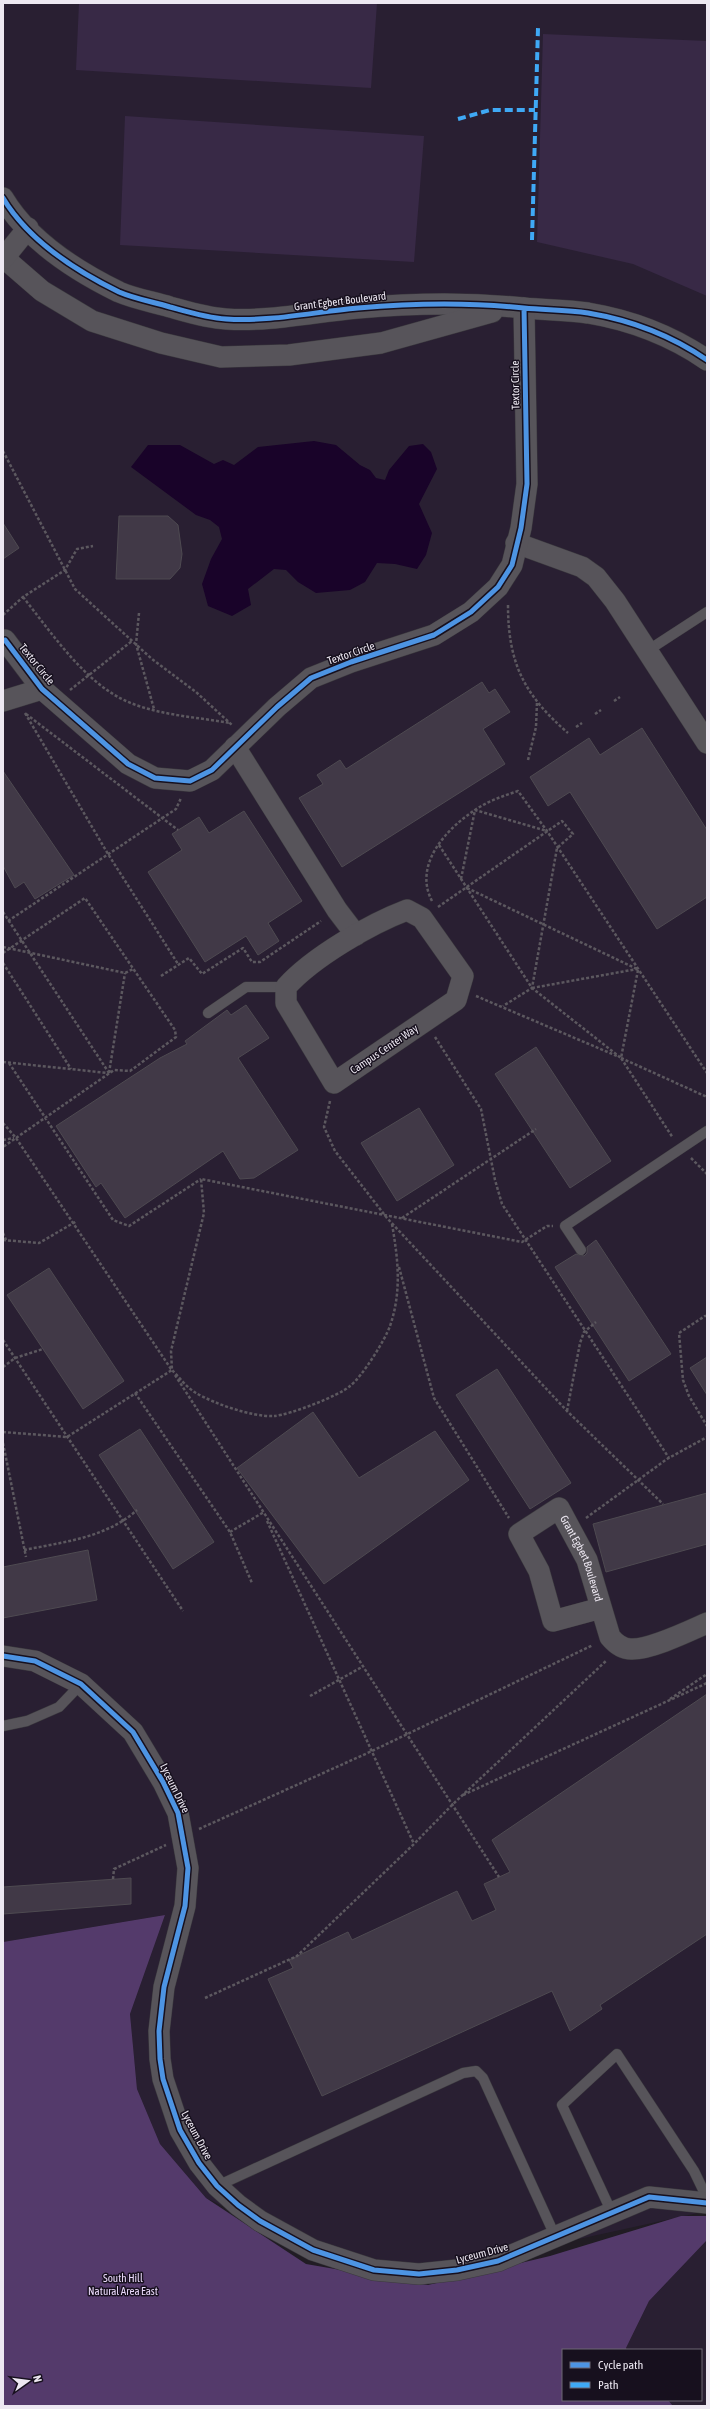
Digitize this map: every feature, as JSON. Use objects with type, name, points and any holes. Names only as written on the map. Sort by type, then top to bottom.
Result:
[{"type":"street","name":"Grant Egbert Boulevard","points":[[3,198],[40,241],[72,265],[121,292],[192,313],[224,319],[268,320],[337,310],[417,302],[588,313],[622,321],[655,332],[686,346],[707,360]]},
{"type":"street","name":"Grant Egbert Boulevard","points":[[28,228],[4,257],[42,291],[92,321],[161,343],[221,357],[289,355],[381,343],[478,315],[524,308]]},
{"type":"street","name":"Textor Circle","points":[[3,641],[5,640],[50,695],[128,764],[155,778],[190,781],[212,770],[237,736],[312,678],[351,662],[434,635],[471,612],[498,587],[512,565],[516,543],[521,528],[527,484],[524,308]]},
{"type":"street","points":[[516,543],[582,567],[596,577],[615,601],[707,743]]},
{"type":"street","name":"Textor Circle","points":[[15,706],[50,695]]},
{"type":"street","points":[[237,736],[337,910],[356,934]]},
{"type":"street","name":"Campus Center Way","points":[[286,987],[295,977],[356,934],[386,918],[407,910],[422,918],[464,976],[456,1000],[334,1083]]},
{"type":"street","points":[[286,987],[286,1003],[334,1083]]},
{"type":"street","name":"Grant Egbert Boulevard","points":[[601,1608],[553,1620],[539,1571],[519,1534],[558,1508],[587,1560],[601,1608],[615,1641]]},
{"type":"street","points":[[615,1641],[630,1649],[642,1648],[707,1623]]},
{"type":"street","name":"Lyceum Drive","points":[[3,1656],[35,1661],[81,1684],[133,1732],[163,1782],[178,1812],[188,1868],[185,1906],[164,1987],[159,2031],[160,2060],[163,2079],[180,2130],[199,2163],[217,2186],[238,2205],[297,2242],[374,2270],[419,2274],[457,2270],[498,2261],[556,2238],[649,2197],[707,2203]]},
{"type":"lane","points":[[647,651],[707,612]]},
{"type":"lane","points":[[208,1013],[246,987],[286,987]]},
{"type":"lane","points":[[582,1250],[566,1226],[707,1131]]},
{"type":"lane","points":[[3,1726],[27,1721],[59,1707],[81,1684]]},
{"type":"lane","points":[[612,2213],[562,2105],[617,2054],[694,2171],[707,2198]]},
{"type":"lane","points":[[217,2186],[463,2073],[476,2071],[483,2078],[556,2238]]},
{"type":"path","points":[[3,451],[76,589],[132,641],[196,692],[237,736]]},
{"type":"path","points":[[3,615],[23,597],[65,570],[77,549],[92,546]]},
{"type":"path","points":[[23,597],[71,657],[102,685],[126,701],[237,736]]},
{"type":"path","points":[[508,600],[508,621],[514,662],[531,695],[551,718],[568,733]]},
{"type":"path","points":[[139,613],[136,644],[154,710]]},
{"type":"path","points":[[50,695],[90,675],[132,641]]},
{"type":"path","points":[[614,701],[620,697]]},
{"type":"path","points":[[528,760],[536,727],[537,702]]},
{"type":"path","points":[[15,706],[31,711]]},
{"type":"path","points":[[15,706],[178,830]]},
{"type":"path","points":[[15,706],[178,964]]},
{"type":"path","points":[[595,714],[601,710]]},
{"type":"path","points":[[576,727],[582,723]]},
{"type":"path","points":[[8,920],[176,809],[190,781]]},
{"type":"path","points":[[532,988],[557,848],[573,834],[562,821],[547,831],[436,908],[427,891],[425,881],[426,869],[439,845],[475,810],[495,799],[518,791],[547,831],[557,848],[707,1073]]},
{"type":"path","points":[[475,810],[547,831]]},
{"type":"path","points":[[461,879],[475,810]]},
{"type":"path","points":[[439,845],[532,988],[621,1058],[680,1149],[707,1174]]},
{"type":"path","points":[[466,887],[638,969]]},
{"type":"path","points":[[3,953],[85,898],[175,1030],[176,1037],[130,1071],[114,1070],[109,1073],[3,1147]]},
{"type":"path","points":[[161,976],[189,958],[202,974],[243,948],[252,962],[260,962],[337,910]]},
{"type":"path","points":[[3,912],[109,1073]]},
{"type":"path","points":[[3,947],[125,973],[133,969]]},
{"type":"path","points":[[3,963],[71,1069]]},
{"type":"path","points":[[503,1006],[532,988],[638,969]]},
{"type":"path","points":[[621,1058],[638,969]]},
{"type":"path","points":[[109,1073],[125,973]]},
{"type":"path","points":[[459,989],[503,1006],[707,1097]]},
{"type":"path","points":[[425,1021],[481,1109],[492,1158],[495,1180],[502,1204],[584,1332],[669,1458]]},
{"type":"path","points":[[3,1062],[109,1073]]},
{"type":"path","points":[[8,1063],[113,1220],[129,1226],[201,1179],[522,1242],[547,1226],[566,1226]]},
{"type":"path","points":[[334,1083],[324,1127],[335,1151],[384,1215],[568,1410],[663,1504]]},
{"type":"path","points":[[3,1123],[16,1138],[72,1224],[172,1370],[362,1667],[499,1877]]},
{"type":"path","points":[[402,1218],[536,1129]]},
{"type":"path","points":[[3,1140],[16,1138]]},
{"type":"path","points":[[201,1179],[204,1213],[170,1351],[172,1370],[195,1392],[230,1409],[274,1416],[317,1402],[350,1386],[374,1355],[390,1327],[398,1294],[398,1262]]},
{"type":"path","points":[[3,1233],[5,1240],[39,1243],[77,1221]]},
{"type":"path","points":[[392,1224],[398,1262],[434,1398],[519,1534]]},
{"type":"path","points":[[707,1316],[679,1333],[683,1380],[689,1396],[707,1426]]},
{"type":"path","points":[[568,1410],[580,1343],[584,1332],[596,1322]]},
{"type":"path","points":[[3,1340],[183,1611]]},
{"type":"path","points":[[3,1368],[15,1358],[43,1349]]},
{"type":"path","points":[[3,1432],[67,1437],[172,1370]]},
{"type":"path","points":[[136,1393],[230,1532],[252,1583]]},
{"type":"path","points":[[571,1529],[669,1458],[707,1437]]},
{"type":"path","points":[[3,1443],[26,1557]]},
{"type":"path","points":[[24,1550],[103,1532],[124,1522],[136,1510]]},
{"type":"path","points":[[230,1532],[256,1518],[263,1512]]},
{"type":"path","points":[[263,1512],[414,1844]]},
{"type":"path","points":[[113,1879],[114,1869],[372,1750],[405,1733],[615,1641],[614,1654],[461,1796],[414,1844],[296,1956],[205,1998]]},
{"type":"path","points":[[310,1696],[362,1667]]},
{"type":"path","points":[[663,1704],[707,1674]]},
{"type":"path","points":[[461,1796],[707,1683]]},
{"type":"shaded area","points":[[3,3],[707,3],[707,2211],[419,2274],[297,2242],[206,2198],[160,2144],[137,2089],[130,2014],[165,1915],[3,1942]]},
{"type":"shaded area","points":[[79,3],[377,3],[371,88],[76,70]]},
{"type":"shaded area","points":[[543,34],[707,41],[707,296],[633,264],[537,242]]},
{"type":"shaded area","points":[[125,116],[424,136],[414,262],[120,245]]},
{"type":"shaded area","points":[[314,441],[336,445],[360,465],[370,470],[376,478],[385,480],[389,470],[409,446],[423,444],[431,452],[437,469],[419,504],[432,533],[426,555],[417,569],[395,564],[377,563],[365,582],[350,590],[316,593],[298,582],[286,570],[274,569],[248,589],[251,605],[232,616],[208,606],[202,584],[211,559],[222,539],[219,527],[210,520],[196,515],[131,467],[148,445],[180,445],[214,464],[223,460],[234,465],[258,447]]},
{"type":"shaded area","points":[[707,2240],[707,2406],[673,2406],[669,2401],[702,2401],[702,2349],[626,2349],[649,2301]]},
{"type":"green space","name":"South Hill Natural Area East","points":[[165,1915],[130,2014],[137,2089],[160,2144],[206,2198],[306,2264],[428,2285],[550,2256],[681,2216],[707,2216],[707,2240],[649,2301],[626,2349],[562,2349],[562,2401],[669,2401],[673,2406],[3,2406],[3,1942]]},
{"type":"building","points":[[119,516],[168,516],[178,525],[182,554],[180,568],[170,579],[116,579]]},
{"type":"building","points":[[3,523],[19,548],[3,559]]},
{"type":"building","points":[[482,682],[489,693],[495,689],[510,712],[483,729],[505,764],[342,867],[299,798],[323,784],[317,775],[340,760],[346,769]]},
{"type":"building","points":[[642,728],[707,830],[707,897],[657,929],[570,792],[548,806],[530,777],[589,738],[600,755]]},
{"type":"building","points":[[3,771],[74,875],[35,899],[24,882],[15,888],[3,866]]},
{"type":"building","points":[[244,811],[302,901],[268,923],[279,941],[258,955],[246,936],[205,962],[148,872],[182,850],[172,834],[199,817],[209,833]]},
{"type":"building","points":[[246,1005],[269,1038],[238,1058],[298,1150],[254,1178],[240,1179],[223,1151],[125,1218],[101,1183],[96,1187],[56,1126],[160,1058],[187,1044],[185,1041],[227,1010],[231,1015]]},
{"type":"building","points":[[536,1047],[611,1161],[570,1188],[495,1074]]},
{"type":"building","points":[[419,1108],[454,1165],[397,1201],[361,1143]]},
{"type":"building","points":[[596,1240],[671,1354],[629,1381],[555,1267],[576,1254],[584,1256],[587,1253],[587,1247]]},
{"type":"building","points":[[49,1268],[124,1381],[83,1409],[7,1295]]},
{"type":"building","points":[[707,1357],[707,1395],[690,1368]]},
{"type":"building","points":[[497,1369],[571,1483],[530,1509],[456,1395]]},
{"type":"building","points":[[313,1412],[359,1478],[435,1431],[469,1480],[324,1584],[237,1468]]},
{"type":"building","points":[[140,1429],[214,1542],[173,1569],[99,1455]]},
{"type":"building","points":[[707,1493],[707,1544],[606,1572],[593,1524]]},
{"type":"building","points":[[88,1550],[97,1600],[3,1618],[3,1567]]},
{"type":"building","points":[[707,1694],[707,1934],[600,2005],[602,2009],[570,2031],[552,1991],[322,2096],[268,1979],[293,1968],[289,1960],[348,1932],[352,1940],[457,1891],[472,1921],[496,1910],[484,1884],[510,1872],[492,1840]]},
{"type":"building","points":[[131,1878],[131,1904],[3,1914],[3,1887]]},
{"type":"marked path","points":[[532,240],[538,28]]},
{"type":"marked path","points":[[458,119],[490,110],[535,110]]},
{"type":"cycle path","points":[[3,198],[13,213],[39,241],[54,253],[86,274],[119,292],[138,299],[198,314],[242,320],[358,308],[441,304],[503,306],[572,311],[604,316],[650,330],[694,351],[707,360]]},
{"type":"cycle path","points":[[3,641],[5,640],[42,689],[128,764],[155,778],[190,781],[212,770],[277,707],[311,678],[351,662],[434,635],[471,612],[498,587],[512,565],[521,528],[527,484],[524,308]]},
{"type":"cycle path","points":[[3,1656],[35,1661],[81,1684],[133,1732],[163,1782],[178,1813],[188,1868],[185,1906],[164,1987],[159,2031],[160,2059],[163,2079],[180,2130],[199,2163],[217,2186],[238,2205],[260,2221],[313,2250],[374,2270],[419,2274],[457,2270],[498,2261],[649,2197],[707,2203]]}]
